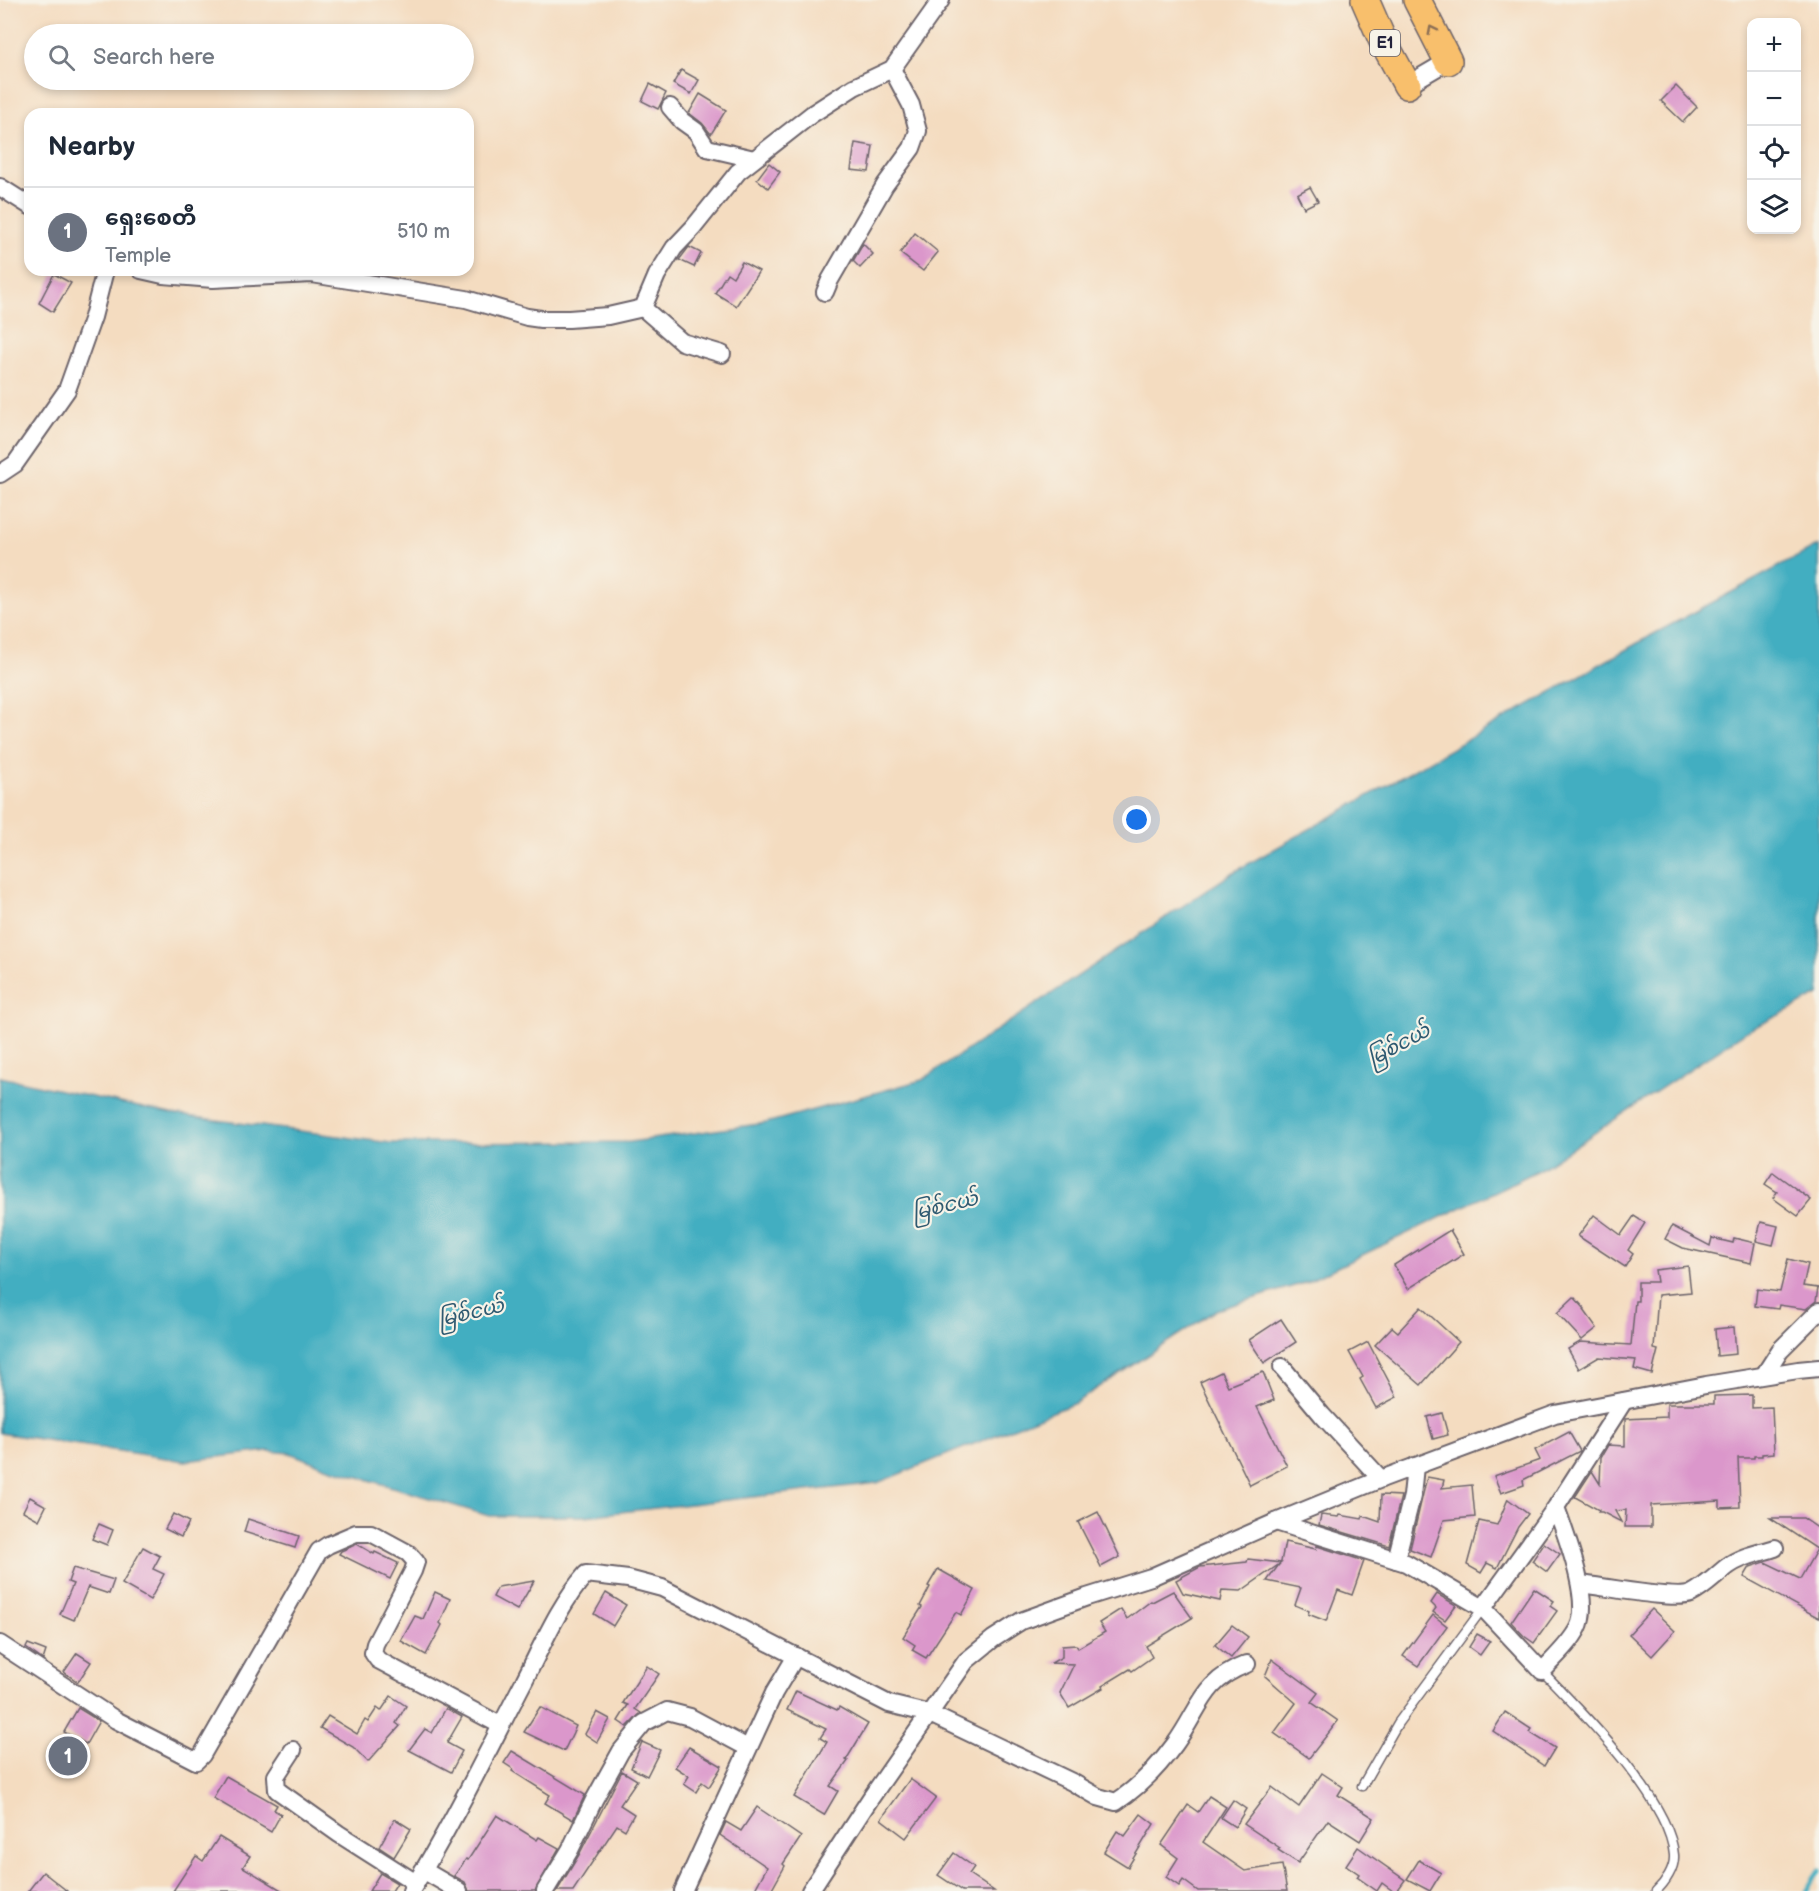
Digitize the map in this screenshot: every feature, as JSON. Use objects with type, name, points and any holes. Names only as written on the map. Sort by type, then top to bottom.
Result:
[{"type":"highway","name":"E1","points":[[1365,0],[1407,85]]},
{"type":"highway","points":[[1417,0],[1448,61]]},
{"type":"street","points":[[643,308],[657,275],[674,248],[738,172],[828,103],[854,87],[892,69],[941,0]]},
{"type":"street","points":[[1407,85],[1448,61]]},
{"type":"street","points":[[825,292],[885,185],[912,148],[918,131],[911,105],[892,69]]},
{"type":"street","points":[[669,106],[682,121],[696,131],[707,148],[754,159]]},
{"type":"street","points":[[0,187],[24,202]]},
{"type":"street","points":[[0,474],[15,464],[67,390],[93,316],[103,276]]},
{"type":"street","points":[[176,276],[213,279],[272,276]]},
{"type":"street","points":[[324,276],[466,299],[541,319],[569,320],[608,316],[643,308]]},
{"type":"street","points":[[643,308],[682,342],[722,354]]},
{"type":"street","points":[[1764,1375],[1780,1350],[1819,1311]]},
{"type":"street","points":[[1282,1367],[1322,1415],[1381,1479]]},
{"type":"street","points":[[810,1891],[870,1799],[966,1661],[993,1639],[1021,1621],[1151,1577],[1381,1479],[1555,1414],[1764,1375],[1819,1368]]},
{"type":"street","points":[[1483,1608],[1556,1507],[1624,1401]]},
{"type":"street","points":[[1396,1560],[1412,1496],[1415,1466]]},
{"type":"street","points":[[1276,1522],[1406,1563],[1483,1608],[1542,1671],[1579,1626],[1582,1602],[1580,1584],[1556,1507]]},
{"type":"street","points":[[0,1644],[116,1720],[196,1761],[202,1755],[319,1551],[356,1533],[370,1533],[408,1553],[416,1562],[375,1644],[373,1653],[384,1664],[500,1725]]},
{"type":"street","points":[[1580,1584],[1671,1595],[1689,1595],[1730,1565],[1746,1557],[1775,1548]]},
{"type":"street","points":[[417,1881],[464,1799],[570,1592],[586,1574],[628,1579],[662,1588],[889,1704],[930,1714],[1072,1782],[1098,1797],[1116,1802],[1136,1789],[1175,1745],[1207,1691],[1228,1672],[1247,1664]]},
{"type":"street","points":[[683,1891],[774,1693],[796,1656]]},
{"type":"street","points":[[545,1891],[570,1850],[621,1751],[644,1723],[667,1711],[690,1717],[748,1748]]},
{"type":"street","points":[[293,1750],[276,1776],[278,1790],[339,1834],[417,1881],[459,1891]]},
{"type":"lane","points":[[1362,1786],[1398,1723],[1483,1608]]},
{"type":"lane","points":[[1542,1671],[1600,1734],[1652,1799],[1668,1831],[1674,1857],[1665,1883],[1656,1891]]},
{"type":"water","name":"မြစ်ငယ်","points":[[1819,545],[1819,995],[1747,1031],[1539,1170],[1304,1283],[1216,1310],[1075,1403],[877,1483],[585,1516],[489,1516],[326,1467],[290,1453],[268,1451],[185,1461],[0,1433],[0,1077],[171,1114],[391,1143],[630,1142],[766,1123],[922,1080],[1234,872],[1650,636]]},
{"type":"building","points":[[681,70],[699,80],[691,94],[673,84]]},
{"type":"building","points":[[650,84],[666,93],[658,109],[642,101]]},
{"type":"building","points":[[1676,86],[1697,107],[1683,122],[1661,101]]},
{"type":"building","points":[[700,94],[726,110],[711,134],[689,113]]},
{"type":"building","points":[[855,143],[873,146],[869,172],[851,170]]},
{"type":"building","points":[[769,163],[780,172],[768,188],[757,179]]},
{"type":"building","points":[[1310,187],[1318,201],[1304,208],[1297,194]]},
{"type":"building","points":[[915,233],[938,252],[923,271],[900,253]]},
{"type":"building","points":[[863,244],[873,254],[860,268],[853,261]]},
{"type":"building","points":[[689,247],[701,253],[694,267],[679,260]]},
{"type":"building","points":[[742,262],[759,271],[736,306],[715,293],[727,273],[733,277]]},
{"type":"building","points":[[53,276],[71,283],[53,312],[39,303]]},
{"type":"building","points":[[1773,1172],[1811,1200],[1798,1216],[1773,1198],[1777,1192],[1765,1184]]},
{"type":"building","points":[[1594,1215],[1621,1235],[1634,1216],[1645,1223],[1628,1250],[1633,1254],[1625,1267],[1578,1236]]},
{"type":"building","points":[[1761,1222],[1778,1226],[1773,1245],[1756,1241]]},
{"type":"building","points":[[1672,1226],[1710,1246],[1712,1238],[1733,1243],[1734,1238],[1755,1243],[1751,1263],[1683,1248],[1665,1239]]},
{"type":"building","points":[[1450,1230],[1464,1254],[1408,1289],[1394,1265]]},
{"type":"building","points":[[1788,1259],[1808,1264],[1803,1286],[1818,1288],[1816,1301],[1806,1309],[1779,1305],[1778,1309],[1755,1306],[1757,1289],[1780,1292]]},
{"type":"building","points":[[1688,1266],[1691,1292],[1658,1295],[1654,1349],[1658,1350],[1652,1374],[1634,1369],[1636,1360],[1599,1357],[1579,1369],[1568,1349],[1580,1342],[1631,1345],[1635,1301],[1638,1301],[1638,1282],[1657,1282],[1655,1270]]},
{"type":"building","points":[[1574,1297],[1597,1328],[1582,1340],[1557,1313]]},
{"type":"building","points":[[1421,1307],[1459,1342],[1421,1385],[1375,1345],[1392,1327],[1398,1332]]},
{"type":"building","points":[[1281,1319],[1296,1342],[1264,1363],[1249,1340]]},
{"type":"building","points":[[1734,1327],[1736,1354],[1717,1356],[1715,1329]]},
{"type":"building","points":[[1368,1342],[1397,1397],[1376,1408],[1360,1379],[1363,1377],[1349,1352]]},
{"type":"building","points":[[1221,1372],[1228,1386],[1263,1372],[1274,1400],[1257,1407],[1287,1466],[1250,1485],[1200,1382]]},
{"type":"building","points":[[1752,1395],[1752,1408],[1772,1407],[1774,1453],[1754,1456],[1754,1458],[1738,1458],[1740,1507],[1720,1508],[1720,1501],[1651,1505],[1651,1527],[1625,1527],[1626,1510],[1615,1511],[1621,1522],[1598,1512],[1599,1510],[1575,1497],[1592,1471],[1600,1484],[1601,1457],[1608,1445],[1625,1446],[1625,1419],[1667,1417],[1667,1404],[1714,1404],[1714,1396]]},
{"type":"building","points":[[1442,1413],[1448,1435],[1433,1439],[1427,1417]]},
{"type":"building","points":[[1569,1432],[1580,1451],[1523,1480],[1524,1485],[1501,1493],[1494,1476],[1540,1460],[1535,1450]]},
{"type":"building","points":[[1427,1477],[1444,1480],[1442,1488],[1472,1485],[1475,1517],[1444,1520],[1431,1557],[1410,1549]]},
{"type":"building","points":[[1381,1495],[1401,1496],[1389,1546],[1319,1525],[1321,1515],[1339,1517],[1340,1515],[1362,1519],[1363,1516],[1380,1522]]},
{"type":"building","points":[[30,1497],[46,1506],[39,1520],[23,1511]]},
{"type":"building","points":[[1508,1499],[1528,1514],[1518,1527],[1497,1568],[1487,1563],[1481,1573],[1467,1565],[1479,1521],[1497,1525]]},
{"type":"building","points":[[1098,1512],[1120,1557],[1101,1567],[1078,1522]]},
{"type":"building","points":[[173,1514],[189,1522],[181,1537],[165,1529]]},
{"type":"building","points":[[1770,1518],[1803,1518],[1819,1529],[1819,1618],[1744,1577],[1750,1567],[1765,1562],[1800,1579],[1817,1549]]},
{"type":"building","points":[[248,1519],[299,1536],[295,1548],[244,1532]]},
{"type":"building","points":[[99,1524],[113,1530],[107,1545],[92,1539]]},
{"type":"building","points":[[1285,1542],[1316,1549],[1317,1546],[1364,1561],[1352,1595],[1338,1590],[1326,1621],[1308,1614],[1309,1611],[1295,1605],[1301,1588],[1267,1581],[1281,1562]]},
{"type":"building","points":[[1544,1543],[1560,1554],[1547,1572],[1532,1561]]},
{"type":"building","points":[[357,1544],[374,1554],[375,1552],[398,1563],[390,1579],[339,1554]]},
{"type":"building","points":[[143,1547],[160,1556],[153,1569],[164,1574],[150,1600],[122,1584]]},
{"type":"building","points":[[1248,1559],[1281,1563],[1241,1591],[1222,1590],[1220,1601],[1183,1593],[1176,1580],[1200,1567],[1247,1562]]},
{"type":"building","points":[[73,1568],[114,1580],[109,1594],[88,1587],[74,1620],[60,1614],[73,1584],[68,1582]]},
{"type":"building","points":[[938,1569],[975,1590],[961,1615],[956,1612],[926,1658],[912,1650],[915,1645],[903,1637],[922,1607],[920,1606],[930,1587],[928,1586]]},
{"type":"building","points":[[534,1581],[517,1610],[493,1597],[498,1587]]},
{"type":"building","points":[[1534,1588],[1554,1601],[1550,1606],[1557,1611],[1534,1643],[1511,1622]]},
{"type":"building","points":[[1173,1591],[1192,1618],[1146,1646],[1152,1657],[1069,1708],[1060,1693],[1074,1664],[1051,1663],[1062,1657],[1062,1646],[1076,1645],[1078,1648],[1105,1632],[1099,1623],[1121,1609],[1127,1619],[1151,1601]]},
{"type":"building","points":[[435,1592],[450,1599],[440,1623],[442,1625],[426,1655],[401,1641],[415,1616],[423,1619]]},
{"type":"building","points":[[606,1593],[626,1605],[613,1626],[594,1614]]},
{"type":"building","points":[[1437,1594],[1456,1605],[1445,1620],[1433,1612],[1436,1608],[1431,1603]]},
{"type":"building","points":[[1652,1609],[1675,1631],[1652,1656],[1629,1634]]},
{"type":"building","points":[[1433,1615],[1447,1626],[1418,1666],[1403,1656]]},
{"type":"building","points":[[1232,1625],[1248,1637],[1231,1658],[1215,1645]]},
{"type":"building","points":[[1477,1634],[1490,1641],[1480,1655],[1469,1647]]},
{"type":"building","points":[[28,1644],[46,1651],[43,1660],[26,1648]]},
{"type":"building","points":[[77,1653],[91,1662],[78,1682],[64,1672]]},
{"type":"building","points":[[1272,1659],[1318,1693],[1311,1702],[1338,1721],[1309,1758],[1274,1733],[1296,1703],[1265,1676]]},
{"type":"building","points":[[647,1666],[659,1674],[635,1709],[641,1713],[627,1727],[618,1721],[628,1705],[623,1703]]},
{"type":"building","points":[[796,1691],[837,1710],[839,1707],[868,1724],[846,1760],[848,1761],[830,1786],[838,1791],[824,1815],[794,1797],[827,1742],[820,1738],[826,1729],[787,1710]]},
{"type":"building","points":[[391,1696],[406,1706],[396,1723],[400,1726],[368,1762],[353,1747],[320,1728],[328,1716],[357,1734],[365,1720],[368,1722],[377,1708],[381,1711]]},
{"type":"building","points":[[540,1707],[576,1726],[564,1751],[524,1732]]},
{"type":"building","points":[[78,1708],[99,1721],[86,1744],[64,1732]]},
{"type":"building","points":[[446,1708],[462,1717],[447,1743],[462,1751],[451,1772],[409,1750],[425,1729],[432,1733]]},
{"type":"building","points":[[597,1712],[610,1719],[597,1742],[585,1734]]},
{"type":"building","points":[[1505,1712],[1531,1729],[1529,1732],[1555,1748],[1544,1766],[1493,1731]]},
{"type":"building","points":[[642,1742],[660,1750],[647,1776],[631,1768]]},
{"type":"building","points":[[689,1747],[722,1766],[709,1787],[702,1782],[696,1792],[684,1784],[689,1776],[675,1767]]},
{"type":"building","points":[[512,1751],[585,1795],[573,1820],[545,1803],[550,1795],[512,1771],[513,1769],[504,1763]]},
{"type":"building","points":[[622,1771],[637,1780],[620,1805],[634,1814],[625,1830],[617,1825],[573,1891],[557,1891],[579,1855]]},
{"type":"building","points":[[1322,1773],[1343,1787],[1338,1795],[1374,1818],[1360,1841],[1328,1820],[1298,1863],[1244,1824],[1272,1787],[1299,1807]]},
{"type":"building","points":[[226,1776],[277,1805],[274,1810],[281,1814],[271,1832],[213,1798]]},
{"type":"building","points":[[910,1779],[936,1798],[906,1838],[881,1819]]},
{"type":"building","points":[[1209,1796],[1226,1807],[1203,1842],[1245,1871],[1282,1865],[1287,1891],[1198,1891],[1183,1880],[1179,1886],[1166,1877],[1178,1858],[1161,1845],[1188,1805],[1198,1812]]},
{"type":"building","points":[[1233,1800],[1246,1809],[1235,1827],[1221,1818]]},
{"type":"building","points":[[757,1807],[801,1837],[783,1864],[785,1866],[771,1891],[754,1891],[767,1867],[720,1835],[726,1822],[741,1831]]},
{"type":"building","points":[[1141,1814],[1154,1824],[1128,1867],[1104,1852],[1117,1831],[1125,1836]]},
{"type":"building","points":[[497,1815],[537,1840],[539,1837],[559,1848],[535,1891],[469,1891],[465,1882],[454,1876],[466,1859],[468,1860]]},
{"type":"building","points":[[395,1819],[411,1829],[394,1857],[379,1847]]},
{"type":"building","points":[[219,1837],[250,1856],[243,1867],[283,1891],[173,1891],[196,1856],[203,1861]]},
{"type":"building","points":[[1358,1847],[1405,1880],[1397,1891],[1393,1891],[1382,1883],[1377,1891],[1357,1877],[1359,1874],[1346,1865]]},
{"type":"building","points":[[954,1853],[974,1867],[969,1874],[994,1891],[962,1891],[938,1875]]},
{"type":"building","points":[[1419,1860],[1441,1873],[1430,1891],[1407,1879]]},
{"type":"building","points":[[43,1872],[67,1891],[28,1891]]},
{"type":"building","points":[[380,1873],[397,1883],[392,1891],[369,1891]]},
{"type":"waterway","points":[[1806,1891],[1819,1871]]},
{"type":"place","name":"ရှေးစေတီ","points":[[68,1756]]}]
